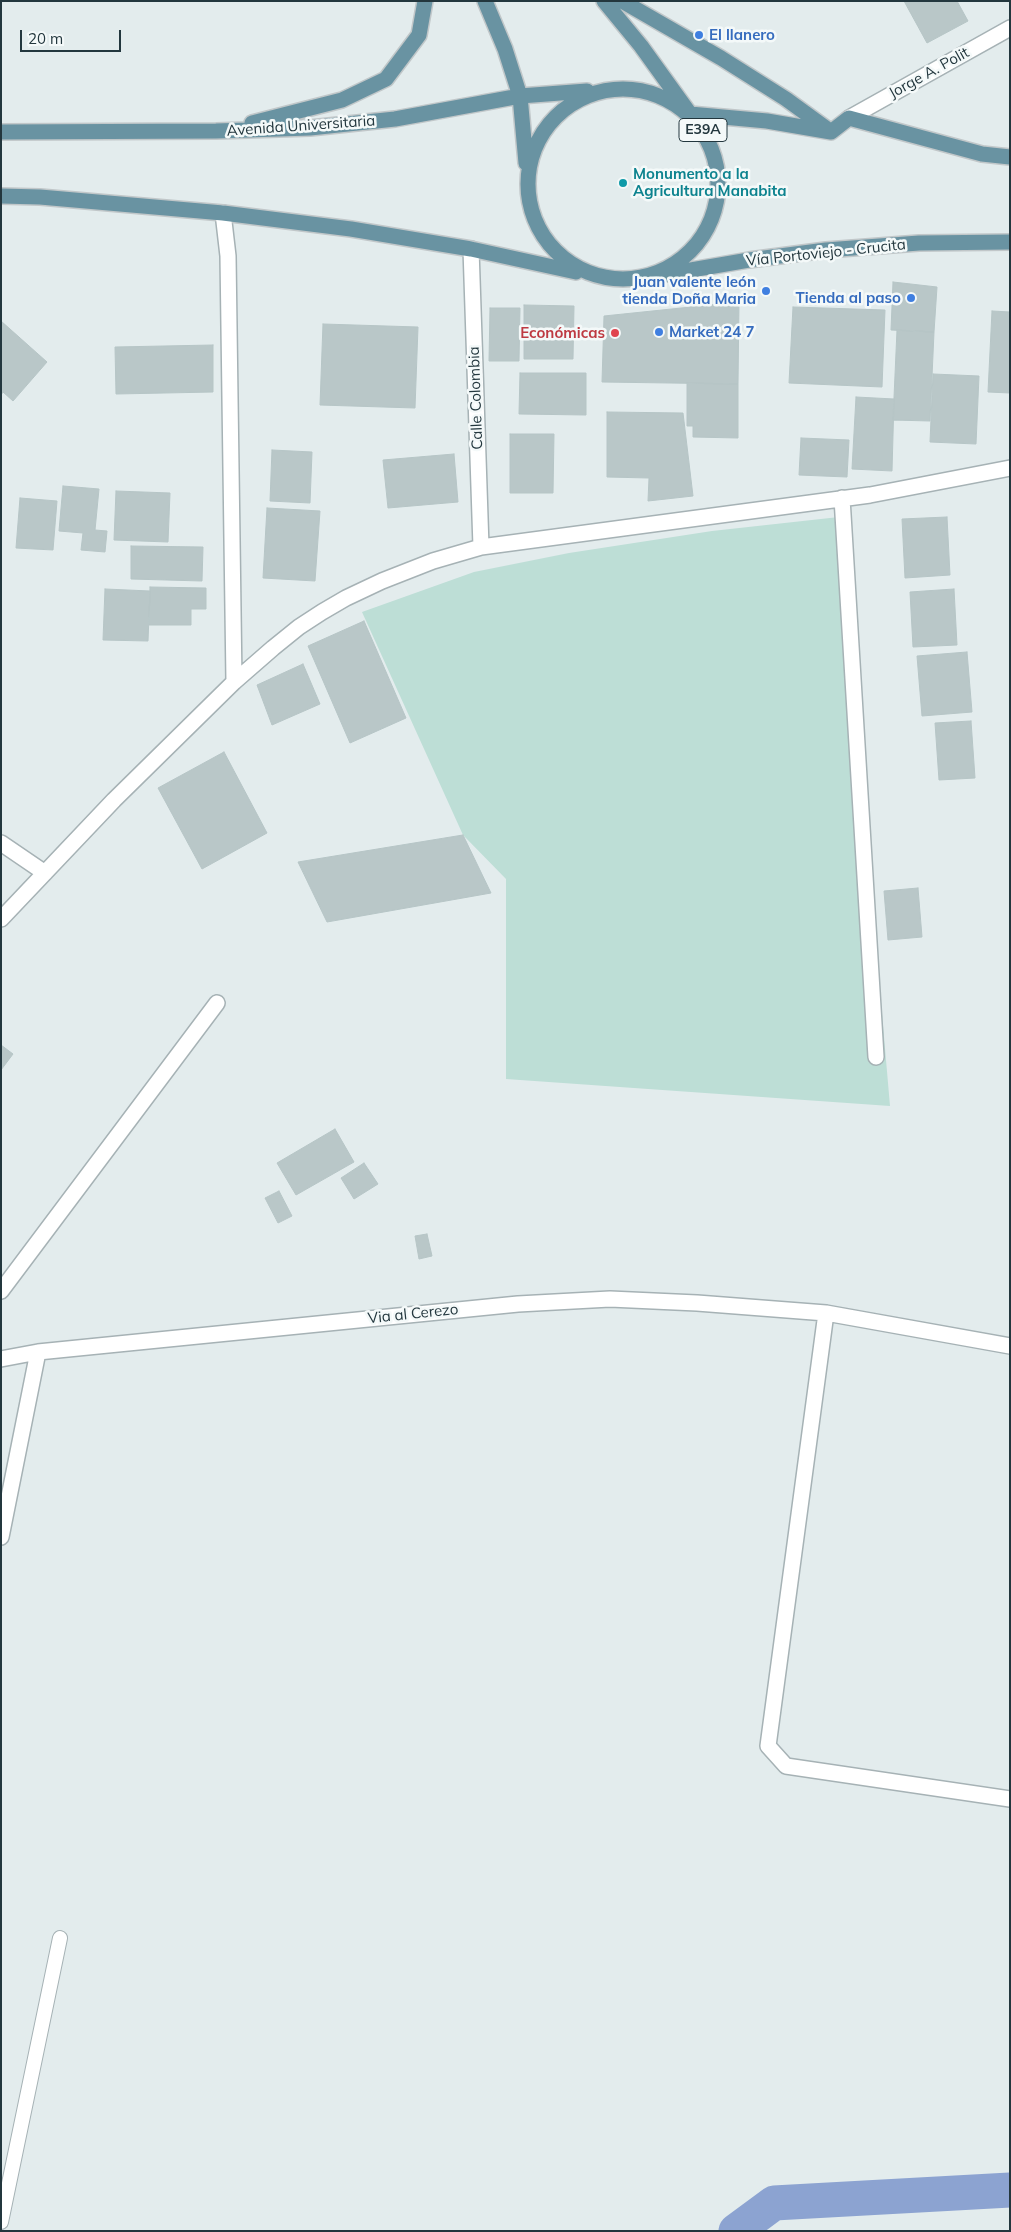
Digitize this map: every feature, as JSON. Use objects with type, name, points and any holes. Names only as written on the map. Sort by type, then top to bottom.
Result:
[{"type":"main road","points":[[216,131],[298,113],[342,100],[386,78],[419,35],[425,1]]},
{"type":"main road","name":"E39A","points":[[485,1],[505,49],[520,96],[531,209]]},
{"type":"main road","name":"E39A","points":[[604,1],[641,46],[690,114],[706,134],[716,158],[719,184],[716,210],[705,234],[689,254],[668,269],[644,278],[618,280],[592,275],[565,260],[544,238],[531,209],[528,179],[534,150],[548,123],[571,102],[598,90],[623,86],[690,114],[767,121],[831,132]]},
{"type":"main road","points":[[622,1],[729,62],[786,98],[831,132],[849,118],[982,154],[1010,156]]},
{"type":"main road","name":"Avenida Universitaria","points":[[1,132],[216,131],[310,128],[395,119],[520,96],[598,90]]},
{"type":"main road","points":[[1,196],[40,197],[223,214],[351,229],[471,250],[592,275]]},
{"type":"main road","name":"Vía Portoviejo - Crucita","points":[[644,278],[749,260],[826,250],[910,244],[1010,242]]},
{"type":"street","name":"Jorge A. Polit","points":[[849,118],[1010,28]]},
{"type":"street","points":[[223,214],[228,256],[234,682]]},
{"type":"street","name":"Calle Colombia","points":[[471,250],[481,547]]},
{"type":"street","points":[[1,919],[114,800],[234,682],[299,627],[346,598],[433,561],[481,547],[842,498],[1010,468]]},
{"type":"street","points":[[842,498],[876,1057]]},
{"type":"street","points":[[1,843],[45,873]]},
{"type":"street","points":[[1,1291],[217,1003]]},
{"type":"street","name":"Via al Cerezo","points":[[1,1359],[38,1352],[518,1304],[610,1299],[697,1302],[826,1313],[1010,1346]]},
{"type":"street","points":[[826,1313],[768,1746],[786,1766],[1010,1799]]},
{"type":"street","points":[[1,1537],[38,1352]]},
{"type":"lane","points":[[1,2222],[60,1938]]},
{"type":"green space","points":[[839,517],[890,1106],[506,1079],[506,879],[463,835],[362,612],[474,572],[569,553],[712,531]]},
{"type":"building","points":[[904,1],[957,1],[968,21],[927,43]]},
{"type":"building","points":[[893,282],[937,287],[934,332],[891,330]]},
{"type":"building","points":[[739,302],[738,384],[602,382],[604,316]]},
{"type":"building","points":[[524,305],[574,306],[573,359],[524,359]]},
{"type":"building","points":[[793,307],[885,310],[882,387],[789,383]]},
{"type":"building","points":[[490,308],[520,308],[519,361],[489,361]]},
{"type":"building","points":[[992,311],[1010,312],[1010,393],[988,392]]},
{"type":"building","points":[[1,321],[47,362],[13,401],[3,392],[1,395]]},
{"type":"building","points":[[323,324],[418,327],[415,408],[320,405]]},
{"type":"building","points":[[897,330],[934,332],[930,421],[893,420]]},
{"type":"building","points":[[213,345],[213,392],[116,394],[115,347]]},
{"type":"building","points":[[520,373],[586,373],[586,415],[519,414]]},
{"type":"building","points":[[933,374],[979,376],[976,444],[930,442]]},
{"type":"building","points":[[687,383],[738,384],[738,438],[693,437],[693,426],[687,426]]},
{"type":"building","points":[[856,397],[894,399],[892,471],[852,469]]},
{"type":"building","points":[[607,412],[683,413],[693,496],[648,501],[649,478],[607,477]]},
{"type":"building","points":[[510,434],[554,434],[553,493],[510,493]]},
{"type":"building","points":[[801,438],[849,440],[847,477],[799,475]]},
{"type":"building","points":[[272,450],[312,452],[310,503],[270,501]]},
{"type":"building","points":[[454,454],[458,502],[388,508],[383,460]]},
{"type":"building","points":[[63,486],[99,489],[95,530],[107,531],[105,552],[81,550],[83,533],[59,531]]},
{"type":"building","points":[[116,491],[170,493],[168,542],[114,540]]},
{"type":"building","points":[[20,498],[57,501],[53,550],[16,548]]},
{"type":"building","points":[[267,508],[320,511],[315,581],[263,578]]},
{"type":"building","points":[[947,517],[950,575],[905,578],[902,519]]},
{"type":"building","points":[[131,546],[203,547],[202,581],[131,579]]},
{"type":"building","points":[[150,587],[206,588],[206,609],[191,609],[191,625],[149,625]]},
{"type":"building","points":[[105,589],[150,591],[148,641],[103,640]]},
{"type":"building","points":[[954,589],[957,645],[913,647],[910,592]]},
{"type":"building","points":[[364,621],[406,718],[350,743],[308,646]]},
{"type":"building","points":[[967,652],[972,712],[922,716],[917,656]]},
{"type":"building","points":[[303,664],[320,704],[272,725],[257,685]]},
{"type":"building","points":[[971,721],[975,778],[939,780],[935,723]]},
{"type":"building","points":[[224,752],[267,833],[202,869],[158,788]]},
{"type":"building","points":[[463,835],[491,893],[327,922],[298,862]]},
{"type":"building","points":[[918,888],[922,937],[888,940],[884,891]]},
{"type":"building","points":[[1,1045],[13,1054],[1,1070]]},
{"type":"building","points":[[335,1129],[354,1162],[296,1195],[277,1163]]},
{"type":"building","points":[[364,1163],[378,1184],[354,1199],[341,1178]]},
{"type":"building","points":[[279,1191],[292,1216],[278,1223],[265,1198]]},
{"type":"building","points":[[427,1234],[432,1256],[419,1259],[415,1236]]},
{"type":"waterway","points":[[736,2231],[774,2203],[1010,2190]]},
{"type":"place","name":"El llanero","points":[[699,35]]},
{"type":"place","name":"Monumento a la Agricultura Manabita","points":[[623,183]]},
{"type":"place","name":"Juan valente león tienda Doña Maria","points":[[766,291]]},
{"type":"place","name":"Tienda al paso","points":[[911,298]]},
{"type":"place","name":"Market 24 7","points":[[659,332]]},
{"type":"place","name":"Económicas","points":[[615,333]]}]
